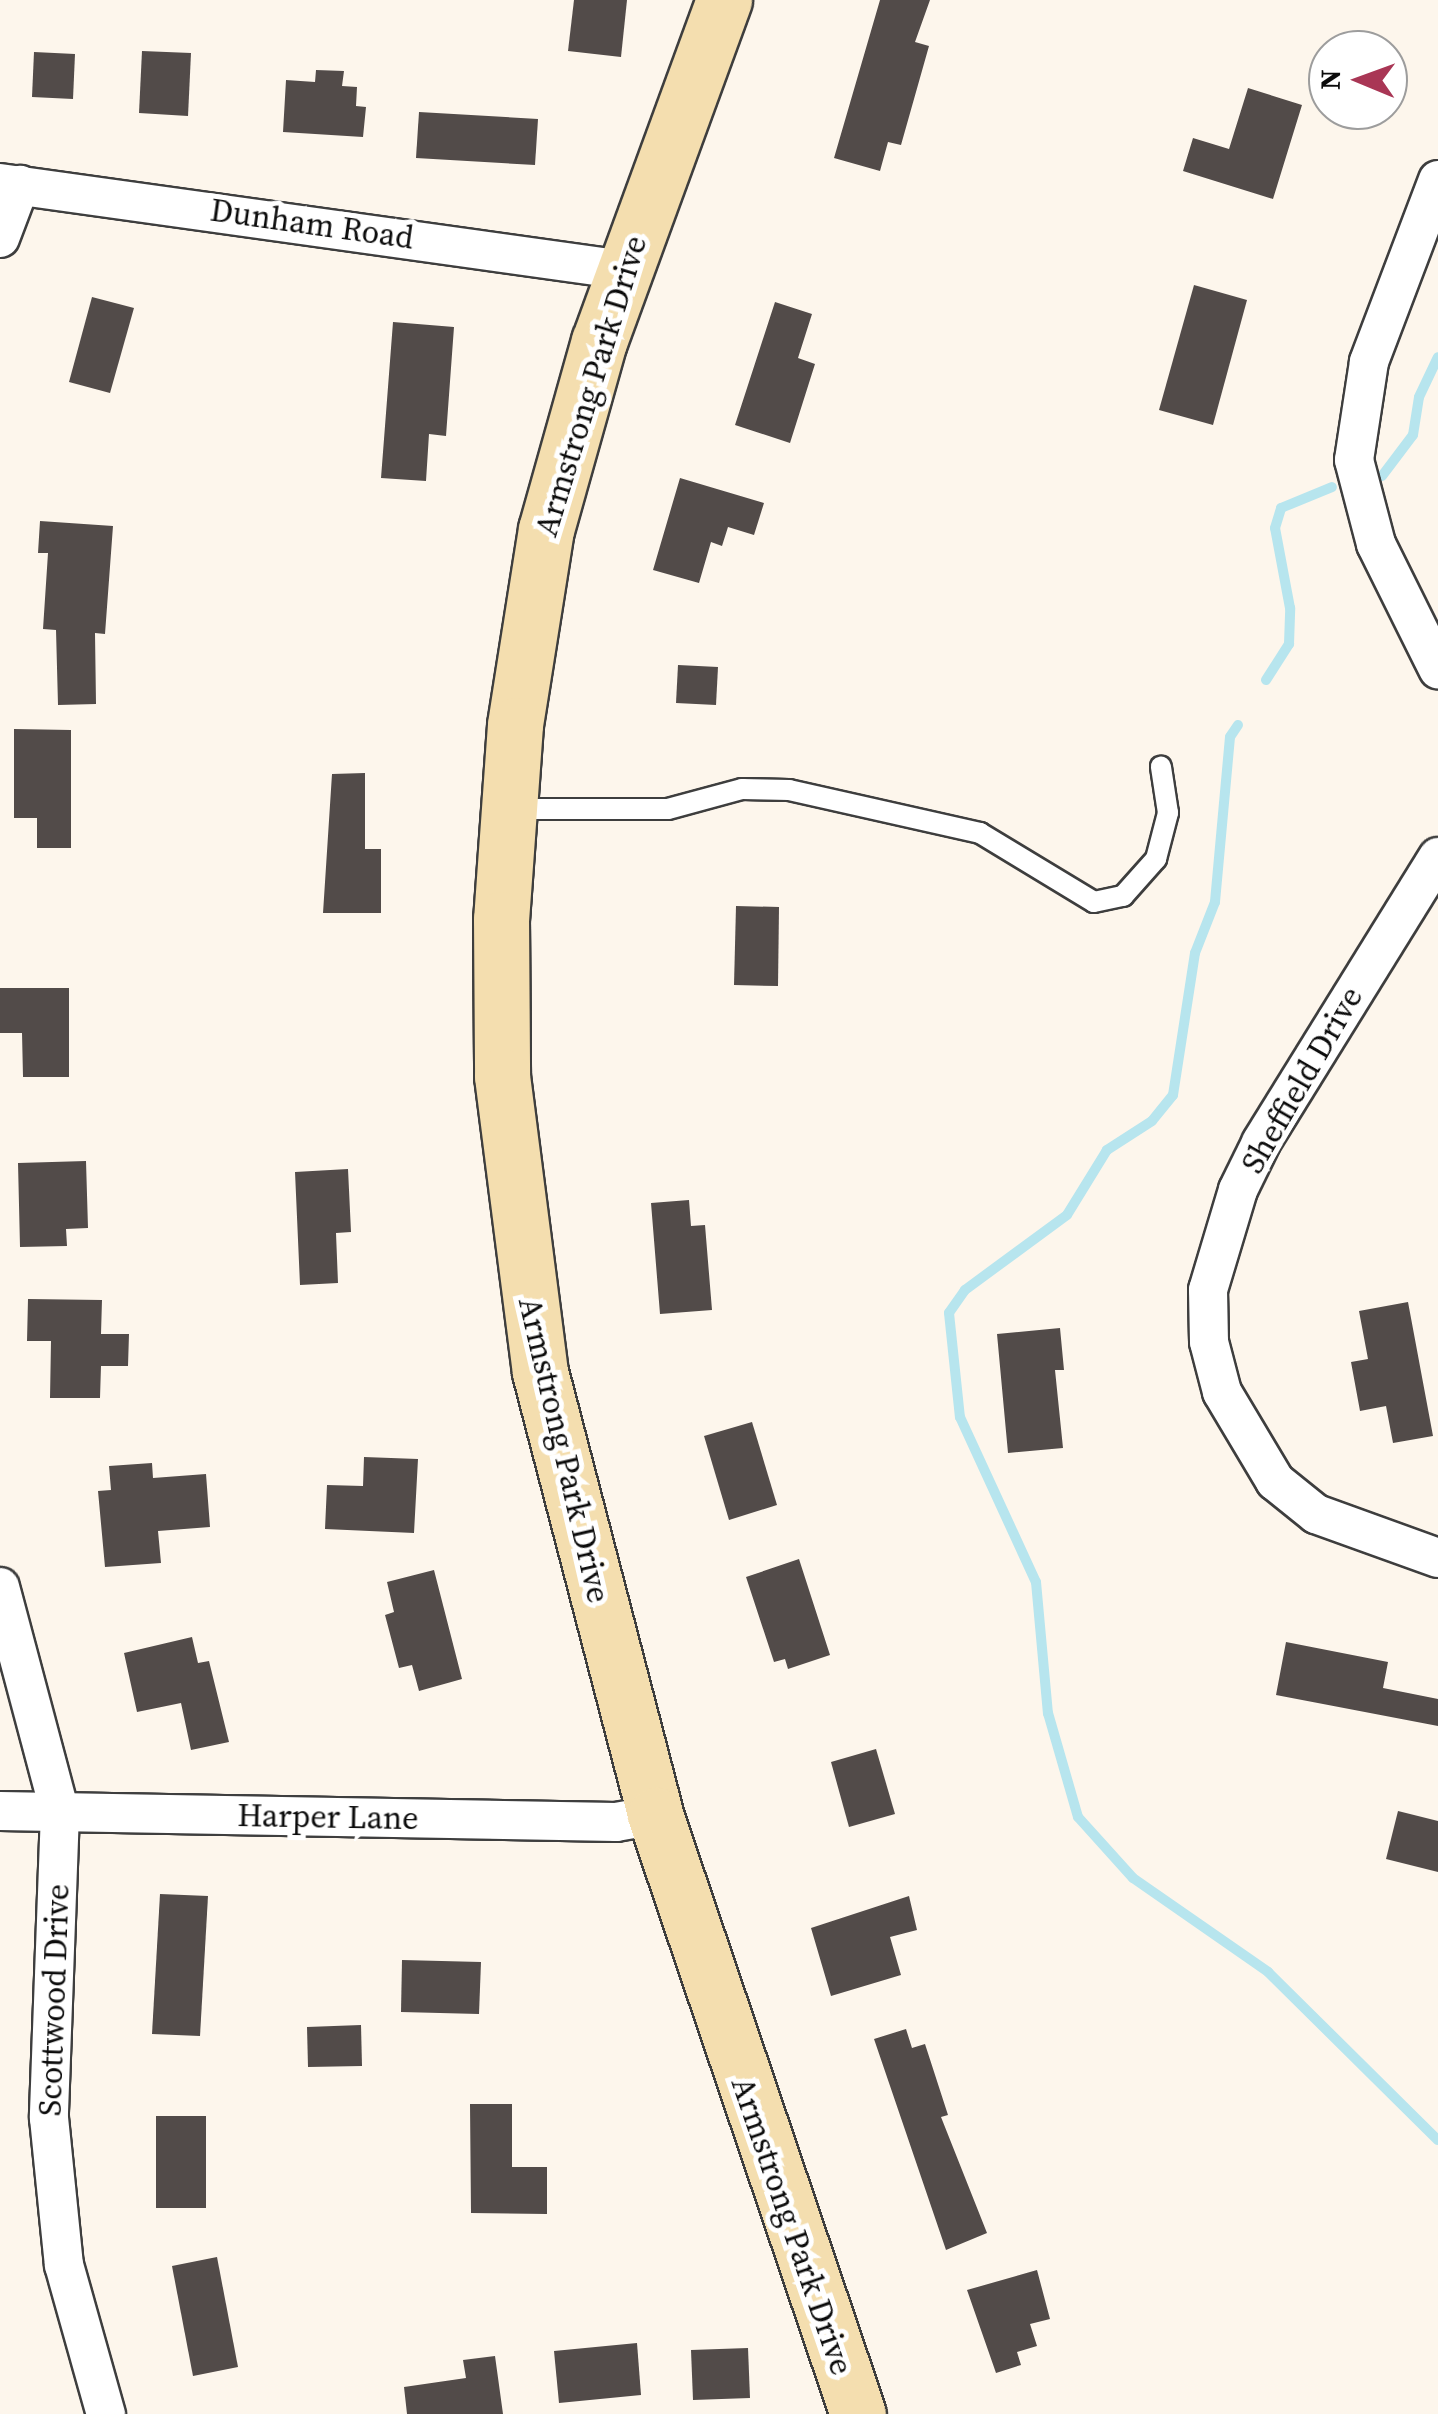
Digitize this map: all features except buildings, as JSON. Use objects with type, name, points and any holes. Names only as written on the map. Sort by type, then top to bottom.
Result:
[{"type":"main road","name":"Armstrong Park Drive","points":[[724,0],[624,270],[546,529],[526,632],[509,809],[502,1076],[528,1313],[656,1815],[858,2414]]},
{"type":"street","points":[[1438,180],[1369,362],[1354,460],[1376,544],[1438,668]]},
{"type":"street","name":"Dunham Road","points":[[10,184],[624,270]]},
{"type":"street","points":[[0,238],[10,184]]},
{"type":"street","name":"Sheffield Drive","points":[[1438,857],[1260,1143],[1208,1290],[1208,1342],[1222,1392],[1275,1482],[1316,1514],[1438,1558]]},
{"type":"street","name":"Scottwood Drive","points":[[0,1587],[60,1812],[50,2134],[64,2266],[106,2414]]},
{"type":"street","name":"Harper Lane","points":[[0,1811],[616,1822],[656,1815]]},
{"type":"lane","points":[[509,809],[668,809],[742,789],[789,790],[980,833],[1094,902],[1124,896],[1156,859],[1168,812],[1161,767]]},
{"type":"waterway","points":[[1382,476],[1413,435],[1419,397],[1438,357]]},
{"type":"waterway","points":[[1266,680],[1289,644],[1290,608],[1275,528],[1281,508],[1332,487]]},
{"type":"waterway","points":[[1238,725],[1230,737],[1215,902],[1195,953],[1173,1095],[1152,1121],[1107,1150],[1067,1215],[965,1290],[949,1313],[960,1417],[1036,1582],[1048,1713],[1078,1817],[1133,1878],[1268,1972],[1438,2140]]}]
